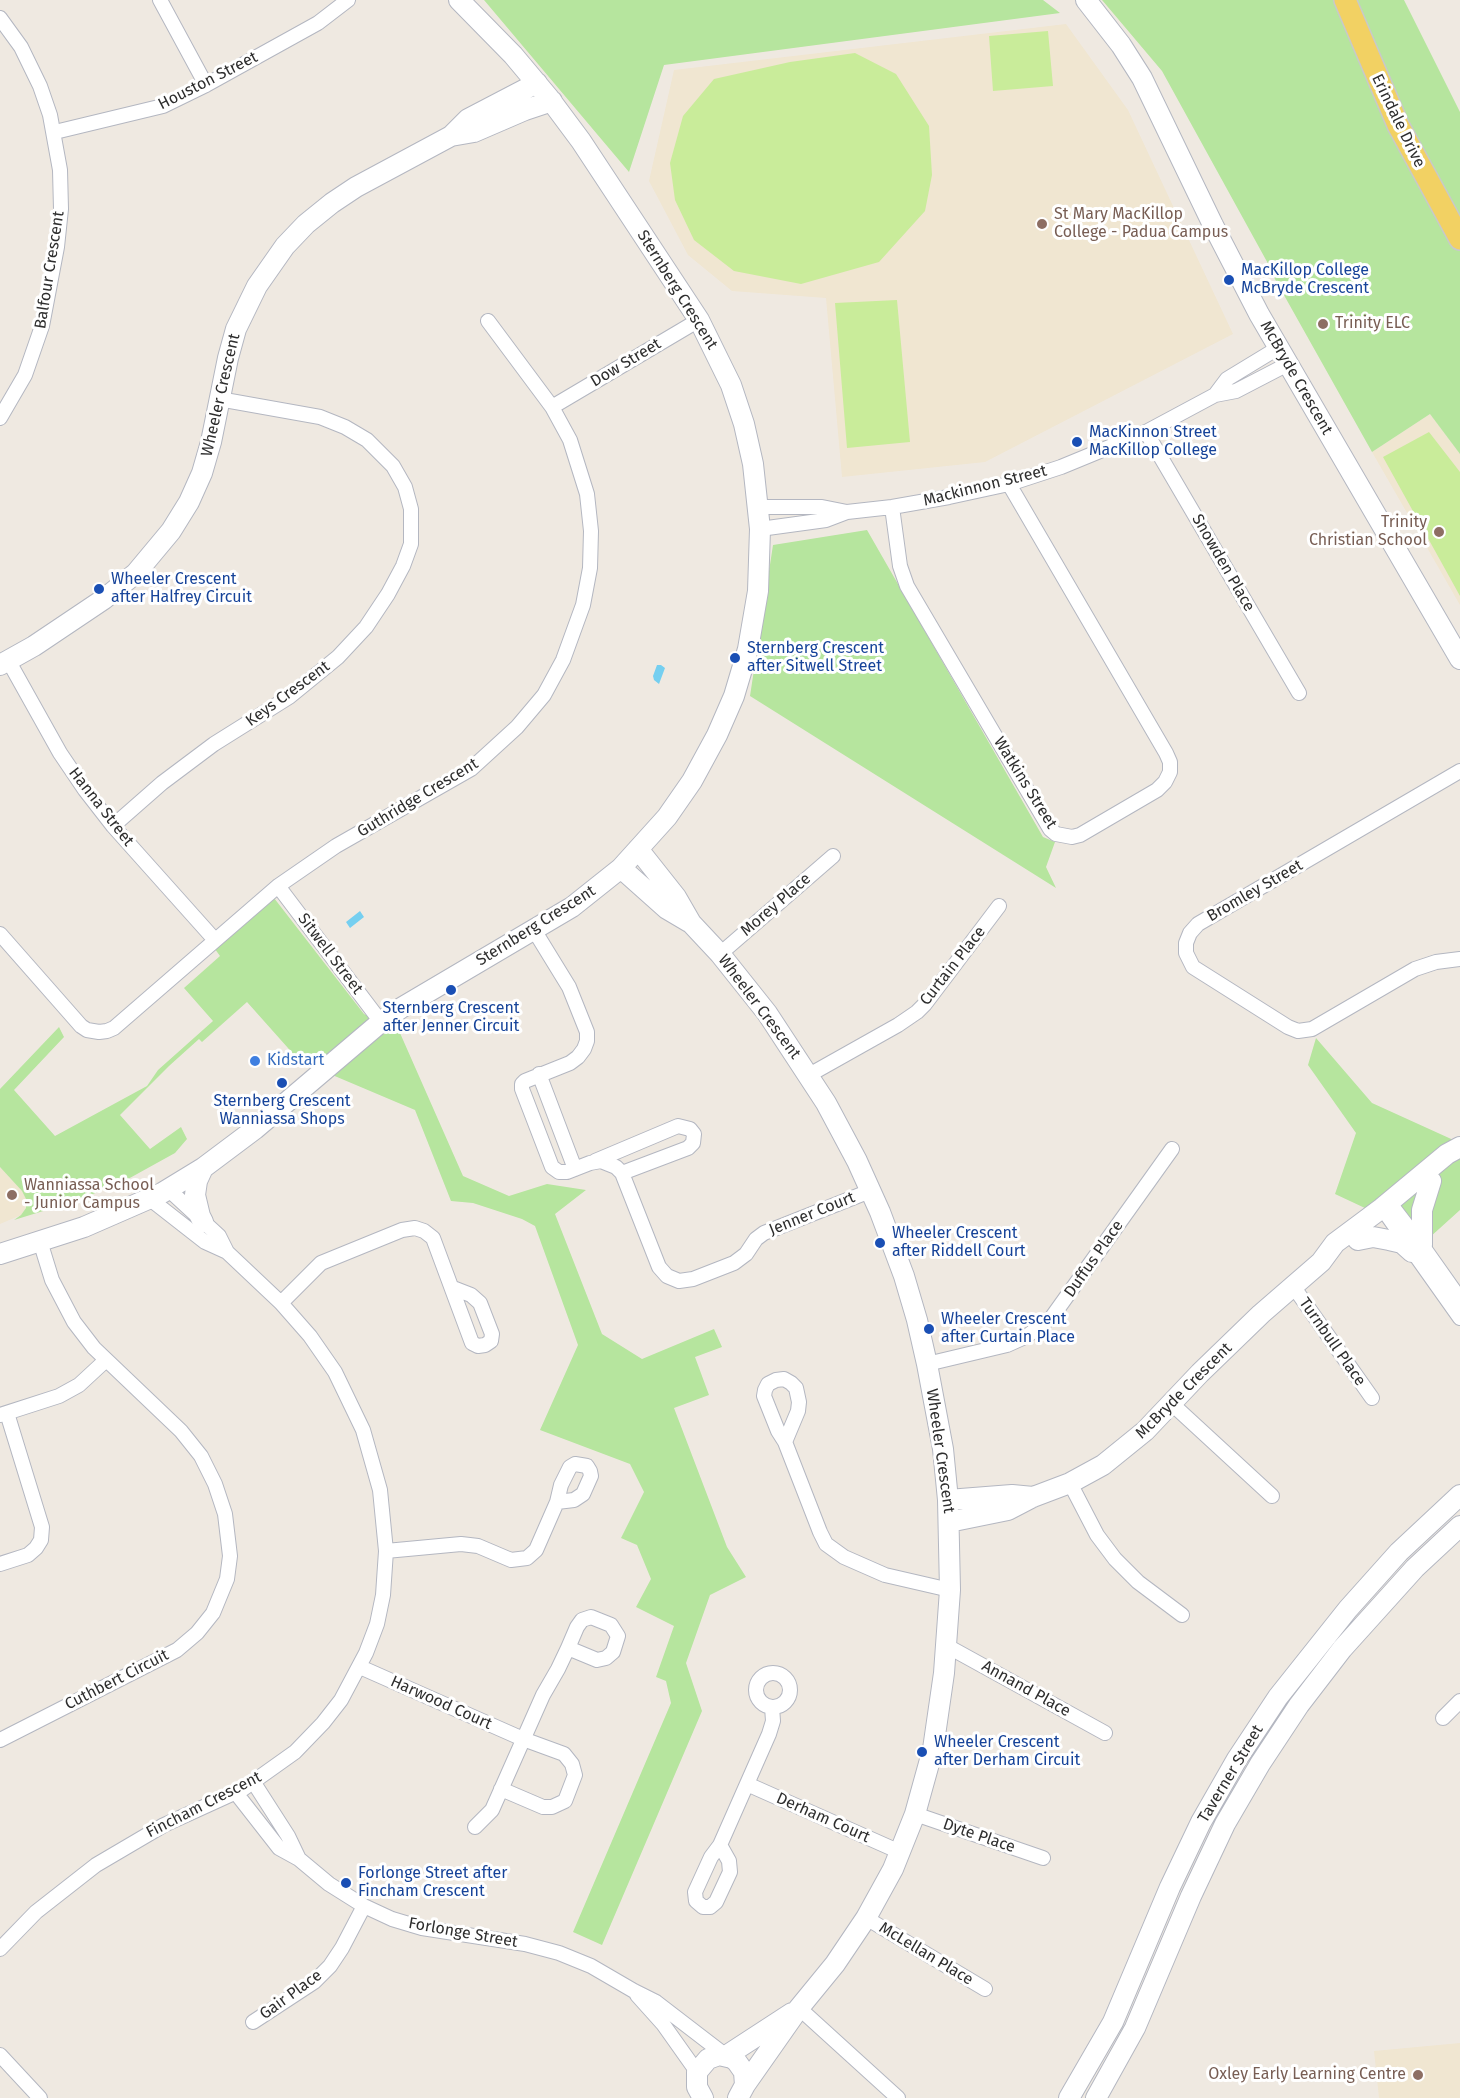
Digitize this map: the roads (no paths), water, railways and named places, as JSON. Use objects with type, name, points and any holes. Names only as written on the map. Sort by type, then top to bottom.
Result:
[{"type":"main road","name":"Erindale Drive","points":[[1345,0],[1398,125],[1460,239]]},
{"type":"street","points":[[160,0],[206,85]]},
{"type":"street","name":"Houston Street","points":[[55,132],[149,111],[206,85],[318,23],[348,0]]},
{"type":"street","name":"Sternberg Crescent","points":[[0,1254],[84,1227],[150,1199],[203,1168],[255,1129],[381,1022],[441,983],[572,907],[621,868],[667,817],[692,781],[717,735],[734,696],[748,649],[758,591],[760,529],[753,464],[744,424],[723,365],[699,320],[576,134],[511,52],[459,0]]},
{"type":"street","name":"McBryde Crescent","points":[[1086,0],[1121,45],[1142,78],[1213,225],[1283,356],[1460,659]]},
{"type":"street","name":"Balfour Crescent","points":[[0,18],[21,47],[34,73],[55,132],[60,170],[61,209],[57,247],[42,326],[25,375],[0,418]]},
{"type":"street","points":[[498,103],[512,77],[511,52]]},
{"type":"street","name":"Wheeler Crescent","points":[[4,662],[34,646],[104,599],[136,573],[171,531],[202,473],[236,329],[257,286],[285,246],[306,224],[356,187],[451,136],[468,119],[537,83]]},
{"type":"street","name":"Wheeler Crescent","points":[[451,136],[474,132],[552,101]]},
{"type":"street","name":"Dow Street","points":[[552,407],[699,320]]},
{"type":"street","name":"Guthridge Crescent","points":[[0,934],[81,1026],[87,1030],[99,1032],[114,1028],[214,939],[278,886],[336,846],[471,769],[517,727],[544,695],[563,660],[583,605],[590,568],[591,531],[587,494],[577,458],[552,407],[488,321]]},
{"type":"street","name":"Mackinnon Street","points":[[760,529],[819,514],[892,507],[1009,484],[1146,432],[1215,395],[1227,379],[1283,356]]},
{"type":"street","name":"Keys Crescent","points":[[113,825],[214,744],[289,697],[338,657],[366,627],[388,594],[403,566],[411,544],[411,509],[405,487],[393,466],[367,440],[345,427],[320,417],[219,399]]},
{"type":"street","name":"Snowden Place","points":[[1146,432],[1299,693]]},
{"type":"street","name":"Watkins Street","points":[[892,507],[900,566],[907,586],[1050,829],[1056,834],[1072,837],[1080,835],[1157,790],[1165,782],[1170,772],[1170,762],[1009,484]]},
{"type":"street","name":"Mackinnon Street","points":[[759,507],[819,514]]},
{"type":"street","name":"Hanna Street","points":[[4,662],[85,790],[214,939]]},
{"type":"street","name":"Bromley Street","points":[[1460,771],[1198,924],[1190,933],[1186,943],[1186,953],[1193,967],[1298,1031],[1312,1029],[1415,969],[1436,962],[1460,959]]},
{"type":"street","name":"Wheeler Crescent","points":[[638,849],[676,897],[691,923],[720,954],[767,1013],[809,1075],[870,1191],[904,1276],[927,1364],[943,1449],[948,1500],[950,1590],[947,1646],[933,1749],[915,1814],[900,1852],[866,1918],[836,1964],[799,2008],[745,2092]]},
{"type":"street","name":"Morey Place","points":[[720,954],[832,856]]},
{"type":"street","name":"Wheeler Crescent","points":[[621,868],[667,909],[691,923]]},
{"type":"street","name":"Sitwell Street","points":[[278,886],[381,1022]]},
{"type":"street","name":"Curtain Place","points":[[809,1075],[898,1025],[925,1004],[999,906]]},
{"type":"street","points":[[534,930],[569,987],[587,1032],[587,1041],[578,1057],[570,1063],[539,1074],[522,1084],[554,1170],[567,1172],[678,1126],[690,1129],[694,1134],[693,1143],[688,1148],[622,1173],[609,1163],[601,1161],[590,1163]]},
{"type":"street","points":[[539,1074],[575,1169]]},
{"type":"street","name":"Duffus Place","points":[[927,1364],[1007,1345],[1036,1330],[1052,1317],[1172,1149]]},
{"type":"street","name":"McBryde Crescent","points":[[949,1522],[1008,1510],[1033,1497],[1070,1483],[1103,1465],[1132,1443],[1200,1373],[1321,1262],[1335,1243],[1431,1181],[1455,1152]]},
{"type":"street","name":"McBryde Crescent","points":[[1321,1262],[1358,1240],[1455,1152]]},
{"type":"street","points":[[203,1168],[197,1181],[195,1195],[203,1222]]},
{"type":"street","name":"Jenner Court","points":[[622,1173],[659,1267],[667,1276],[679,1281],[693,1279],[734,1263],[747,1254],[756,1239],[764,1233],[870,1191]]},
{"type":"street","points":[[1417,1249],[1422,1209],[1431,1181]]},
{"type":"street","name":"Fincham Crescent","points":[[168,1189],[219,1236],[227,1252]]},
{"type":"street","name":"Fincham Crescent","points":[[0,1949],[36,1912],[96,1865],[164,1825],[254,1783],[295,1752],[323,1724],[341,1700],[360,1667],[377,1624],[381,1605],[386,1551],[376,1472],[363,1430],[335,1372],[310,1336],[281,1303],[227,1252],[205,1242],[150,1199]]},
{"type":"street","points":[[1389,1210],[1417,1249],[1460,1318]]},
{"type":"street","points":[[281,1303],[321,1263],[402,1230],[415,1228],[434,1238],[453,1288]]},
{"type":"street","points":[[1358,1240],[1373,1237],[1402,1243],[1417,1249],[1460,1299]]},
{"type":"street","name":"Cuthbert Circuit","points":[[0,1740],[177,1650],[206,1623],[219,1602],[227,1579],[230,1556],[225,1514],[215,1484],[201,1456],[181,1431],[106,1360],[74,1322],[58,1294],[40,1242]]},
{"type":"street","name":"Turnbull Place","points":[[1293,1286],[1372,1398]]},
{"type":"street","points":[[0,1564],[28,1555],[36,1548],[41,1540],[42,1527],[4,1414],[59,1396],[80,1385],[106,1360]]},
{"type":"street","points":[[1171,1403],[1272,1496]]},
{"type":"street","points":[[785,1442],[820,1532],[832,1548],[844,1557],[885,1575],[950,1590]]},
{"type":"street","points":[[1070,1483],[1097,1535],[1116,1559],[1138,1582],[1182,1615]]},
{"type":"street","name":"McBryde Crescent","points":[[948,1500],[1012,1495],[1033,1497]]},
{"type":"street","name":"Taverner Street","points":[[1069,2098],[1113,2022],[1170,1887],[1201,1822],[1237,1759],[1278,1697],[1348,1608],[1399,1552],[1460,1496]]},
{"type":"street","points":[[386,1551],[461,1544],[478,1546],[511,1560],[521,1560],[532,1555],[536,1550],[557,1502]]},
{"type":"street","name":"Taverner Street","points":[[1096,2098],[1135,2028],[1191,1896],[1225,1824],[1260,1764],[1299,1705],[1342,1649],[1415,1568],[1460,1526]]},
{"type":"street","name":"Annand Place","points":[[947,1646],[1105,1733]]},
{"type":"street","points":[[475,1827],[492,1810],[543,1695],[568,1648]]},
{"type":"street","name":"Harwood Court","points":[[360,1667],[523,1739],[564,1754],[572,1764],[575,1775],[565,1800],[552,1807],[543,1807],[501,1789]]},
{"type":"street","points":[[1443,1718],[1460,1701]]},
{"type":"street","points":[[720,1845],[769,1734],[773,1721],[772,1707]]},
{"type":"street","name":"Forlonge Street","points":[[254,1783],[288,1836],[299,1859]]},
{"type":"street","name":"Derham Court","points":[[747,1784],[900,1852]]},
{"type":"street","name":"Forlonge Street","points":[[236,1793],[279,1848],[299,1859],[329,1884],[364,1906],[392,1919],[422,1928],[525,1944],[572,1958],[601,1971],[656,2002],[725,2056]]},
{"type":"street","name":"Dyte Place","points":[[915,1814],[1043,1858]]},
{"type":"street","name":"Gair Place","points":[[253,2022],[314,1982],[330,1966],[364,1906]]},
{"type":"street","name":"McLellan Place","points":[[866,1918],[985,1989]]},
{"type":"street","name":"Forlonge Street","points":[[634,1991],[663,2024],[697,2073]]},
{"type":"street","points":[[799,2008],[898,2098]]},
{"type":"street","name":"Wheeler Crescent","points":[[697,2073],[708,2059],[725,2056],[799,2008]]},
{"type":"street","points":[[0,2055],[40,2098]]},
{"type":"street","points":[[725,2056],[737,2062],[744,2072],[745,2092]]},
{"type":"street","points":[[681,2098],[697,2073]]},
{"type":"street","points":[[697,2073],[697,2087],[703,2098]]},
{"type":"water","points":[[657,665],[665,668],[659,684],[653,676]]},
{"type":"water","points":[[360,911],[364,917],[350,928],[346,922]]},
{"type":"place","name":"St Mary MacKillop College - Padua Campus","points":[[1042,224]]},
{"type":"place","name":"MacKillop College McBryde Crescent","points":[[1229,280]]},
{"type":"place","name":"Trinity ELC","points":[[1323,324]]},
{"type":"place","name":"MacKinnon Street MacKillop College","points":[[1077,442]]},
{"type":"place","name":"Trinity Christian School","points":[[1439,532]]},
{"type":"place","name":"Wheeler Crescent after Halfrey Circuit","points":[[99,589]]},
{"type":"place","name":"Sternberg Crescent after Sitwell Street","points":[[735,658]]},
{"type":"place","name":"Sternberg Crescent after Jenner Circuit","points":[[451,990]]},
{"type":"place","name":"Kidstart","points":[[255,1061]]},
{"type":"place","name":"Sternberg Crescent Wanniassa Shops","points":[[282,1083]]},
{"type":"place","name":"Wanniassa School - Junior Campus","points":[[12,1195]]},
{"type":"place","name":"Wheeler Crescent after Riddell Court","points":[[880,1243]]},
{"type":"place","name":"Wheeler Crescent after Curtain Place","points":[[929,1329]]},
{"type":"place","name":"Wheeler Crescent after Derham Circuit","points":[[922,1752]]},
{"type":"place","name":"Forlonge Street after Fincham Crescent","points":[[346,1883]]},
{"type":"place","name":"Oxley Early Learning Centre","points":[[1418,2075]]}]
